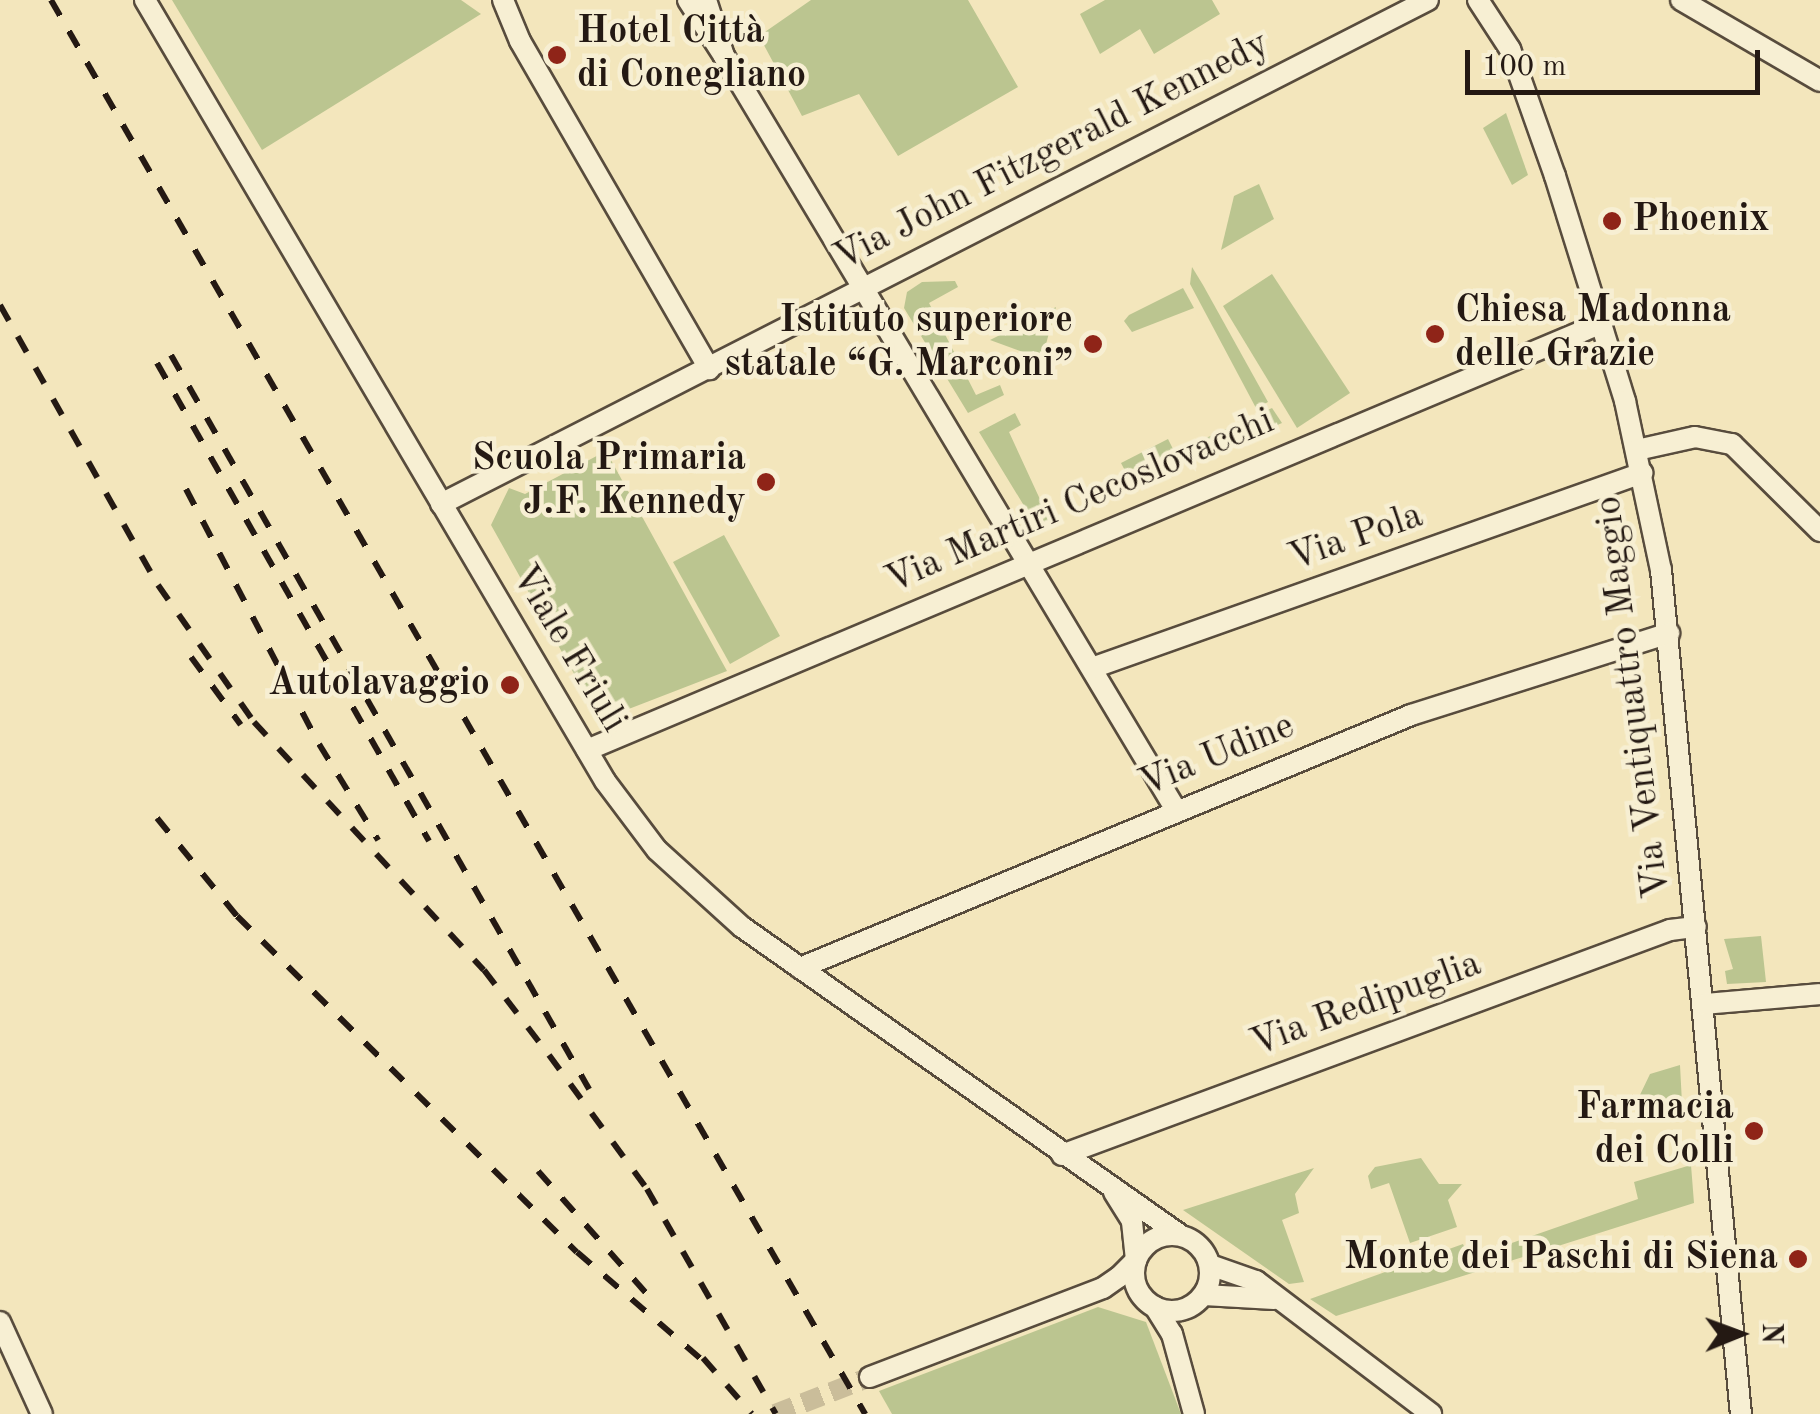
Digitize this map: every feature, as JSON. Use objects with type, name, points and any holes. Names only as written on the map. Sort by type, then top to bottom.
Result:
[{"type":"street","name":"Viale Friuli","points":[[144,0],[588,750],[676,870],[800,968],[1180,1235]]},
{"type":"street","points":[[503,0],[520,41],[709,369]]},
{"type":"street","points":[[688,0],[864,286],[1176,810]]},
{"type":"street","points":[[706,0],[724,56]]},
{"type":"street","name":"Via John Fitzgerald Kennedy","points":[[441,504],[1428,0]]},
{"type":"street","points":[[1681,0],[1820,81]]},
{"type":"street","name":"Via Ventiquattro Maggio","points":[[1481,1],[1525,88],[1602,322],[1638,450],[1669,633],[1741,1414]]},
{"type":"street","name":"Via Martiri Cecoslovacchi","points":[[588,750],[1602,322]]},
{"type":"street","points":[[1638,450],[1695,436],[1732,444],[1820,531]]},
{"type":"street","name":"Via Pola","points":[[1092,668],[1642,473]]},
{"type":"street","name":"Via Udine","points":[[800,968],[1411,715],[1669,633]]},
{"type":"street","name":"Via Redipuglia","points":[[1062,1155],[1670,930],[1696,927]]},
{"type":"street","points":[[1704,1004],[1820,994]]},
{"type":"street","name":"Viale Friuli","points":[[1101,1181],[1127,1207],[1136,1260]]},
{"type":"street","points":[[870,1377],[1103,1288],[1136,1260],[1149,1242],[1180,1235],[1200,1246],[1210,1266],[1256,1280],[1274,1300],[1431,1414]]},
{"type":"street","points":[[1136,1260],[1148,1301],[1178,1352],[1194,1414]]},
{"type":"street","points":[[1178,1352],[1210,1266]]},
{"type":"street","points":[[1103,1288],[1148,1301],[1274,1300]]},
{"type":"street","points":[[0,1322],[42,1414]]},
{"type":"green space","points":[[172,0],[461,0],[481,14],[262,150]]},
{"type":"green space","points":[[811,0],[968,0],[1018,87],[898,156],[859,94],[802,116],[759,36]]},
{"type":"green space","points":[[1105,0],[1212,0],[1220,14],[1154,54],[1140,29],[1100,54],[1080,14]]},
{"type":"green space","points":[[1506,113],[1528,175],[1512,185],[1483,128]]},
{"type":"green space","points":[[1259,184],[1274,219],[1221,250],[1234,196]]},
{"type":"green space","points":[[1192,267],[1268,402],[1256,408],[1190,284]]},
{"type":"green space","points":[[1272,274],[1350,393],[1297,428],[1223,306]]},
{"type":"green space","points":[[955,281],[958,287],[929,303],[976,395],[1000,385],[1004,395],[968,413],[904,308],[907,292],[922,282]]},
{"type":"green space","points":[[1183,288],[1194,308],[1132,332],[1124,321],[1129,315]]},
{"type":"green space","points":[[1056,307],[1042,359],[990,340]]},
{"type":"green space","points":[[1272,408],[1282,423],[1198,459],[1195,443]]},
{"type":"green space","points":[[1015,413],[1021,425],[1009,432],[1050,521],[1037,527],[979,432]]},
{"type":"green space","points":[[1168,439],[1181,465],[1133,486],[1121,463]]},
{"type":"green space","points":[[606,451],[727,671],[608,717],[592,706],[491,525],[509,488],[525,494]]},
{"type":"green space","points":[[724,535],[780,636],[730,664],[673,562]]},
{"type":"green space","points":[[1761,936],[1766,982],[1727,984],[1725,971],[1733,969],[1724,939]]},
{"type":"green space","points":[[1680,1065],[1682,1103],[1653,1116],[1657,1108],[1638,1099],[1650,1074]]},
{"type":"green space","points":[[1421,1158],[1439,1184],[1462,1184],[1448,1200],[1457,1227],[1410,1243],[1389,1183],[1371,1189],[1368,1176],[1375,1167]]},
{"type":"green space","points":[[1691,1165],[1694,1203],[1336,1316],[1310,1299],[1463,1244],[1469,1258],[1638,1199],[1634,1182]]},
{"type":"green space","points":[[1314,1168],[1295,1194],[1299,1213],[1282,1220],[1304,1282],[1289,1284],[1183,1210]]},
{"type":"green space","points":[[1098,1307],[1146,1322],[1181,1414],[892,1414],[879,1391]]},
{"type":"tunnel","points":[[775,1414],[870,1377]]},
{"type":"railway","points":[[51,0],[865,1414]]},
{"type":"railway","points":[[0,305],[158,585],[254,722],[484,970],[549,1055],[647,1189],[776,1414]]},
{"type":"railway","points":[[171,355],[589,1089]]},
{"type":"railway","points":[[157,363],[429,841]]},
{"type":"railway","points":[[186,489],[319,744],[378,840]]},
{"type":"railway","points":[[191,657],[241,725]]},
{"type":"railway","points":[[157,818],[237,916],[577,1252],[710,1367]]},
{"type":"railway","points":[[538,1171],[647,1294]]},
{"type":"railway","points":[[703,1358],[752,1414]]},
{"type":"place","name":"Hotel Città di Conegliano","points":[[557,55]]},
{"type":"place","name":"Phoenix","points":[[1612,221]]},
{"type":"place","name":"Chiesa Madonna delle Grazie","points":[[1435,334]]},
{"type":"place","name":"Istituto superiore statale “G. Marconi”","points":[[1093,344]]},
{"type":"place","name":"Scuola Primaria J.F. Kennedy","points":[[766,482]]},
{"type":"place","name":"Autolavaggio","points":[[510,685]]},
{"type":"place","name":"Farmacia dei Colli","points":[[1754,1131]]},
{"type":"place","name":"Monte dei Paschi di Siena","points":[[1798,1259]]}]
